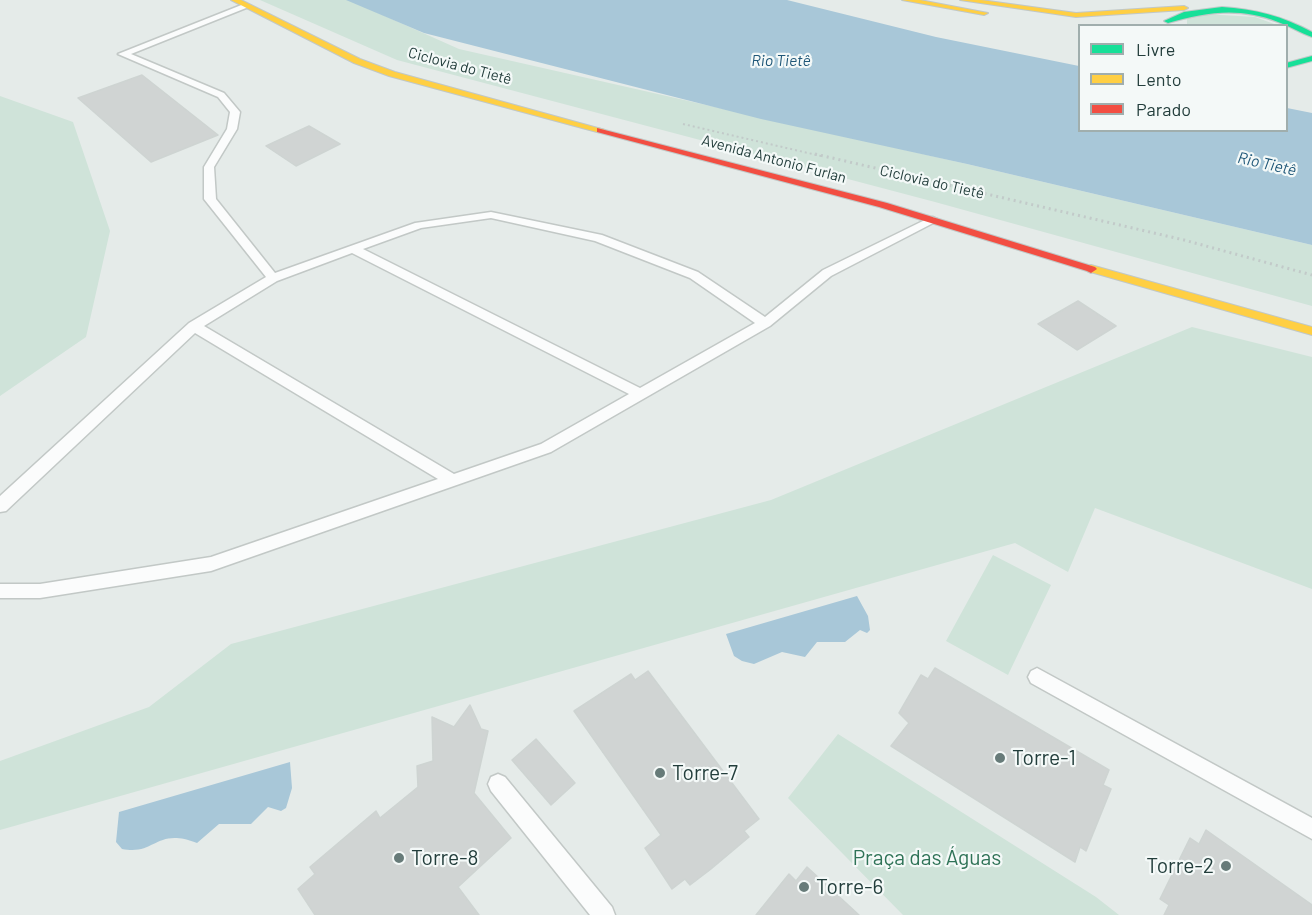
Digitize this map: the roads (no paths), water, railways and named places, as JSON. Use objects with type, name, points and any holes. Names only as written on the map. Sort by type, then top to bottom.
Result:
[{"type":"main road","points":[[906,0],[1078,30]]},
{"type":"main road","points":[[964,0],[1076,15],[1106,15],[1184,8],[1218,0]]},
{"type":"main road","name":"Avenida Antonio Furlan","points":[[241,3],[357,61],[392,74],[933,220],[1123,279],[1312,331]]},
{"type":"main road","points":[[1201,4],[1227,4],[1257,9],[1310,30]]},
{"type":"main road","points":[[1169,24],[1173,13],[1184,8]]},
{"type":"main road","points":[[1288,66],[1312,58]]},
{"type":"main road","points":[[1288,71],[1304,75]]},
{"type":"lane","points":[[241,3],[123,54],[221,95],[236,112],[232,129],[209,167],[210,199],[273,278]]},
{"type":"lane","points":[[0,506],[194,326],[273,278],[419,225],[491,215],[598,238],[694,275],[765,323]]},
{"type":"lane","points":[[0,591],[40,591],[211,564],[546,448],[765,323],[827,273],[933,220]]},
{"type":"lane","points":[[354,249],[641,394]]},
{"type":"lane","points":[[194,326],[452,480]]},
{"type":"lane","points":[[1037,677],[1312,829]]},
{"type":"lane","points":[[498,784],[604,915]]},
{"type":"water","name":"Rio Tietê","points":[[346,0],[787,0],[936,37],[1078,66],[1078,132],[1288,132],[1288,108],[1312,113],[1312,245],[967,164],[761,119],[424,33]]},
{"type":"water","points":[[857,596],[868,616],[870,630],[867,633],[860,630],[845,642],[817,642],[805,657],[782,652],[754,664],[734,656],[726,634]]},
{"type":"water","points":[[290,762],[292,788],[286,808],[281,811],[268,807],[251,824],[219,824],[197,843],[172,838],[133,850],[122,849],[116,842],[119,812]]},
{"type":"place","name":"Torre-1","points":[[1000,758]]},
{"type":"place","name":"Torre-7","points":[[660,773]]},
{"type":"place","name":"Torre-8","points":[[399,858]]},
{"type":"place","name":"Torre-2","points":[[1226,866]]},
{"type":"place","name":"Torre-6","points":[[804,887]]},
{"type":"park label","name":"Praça das Águas","points":[[927,858]]}]
